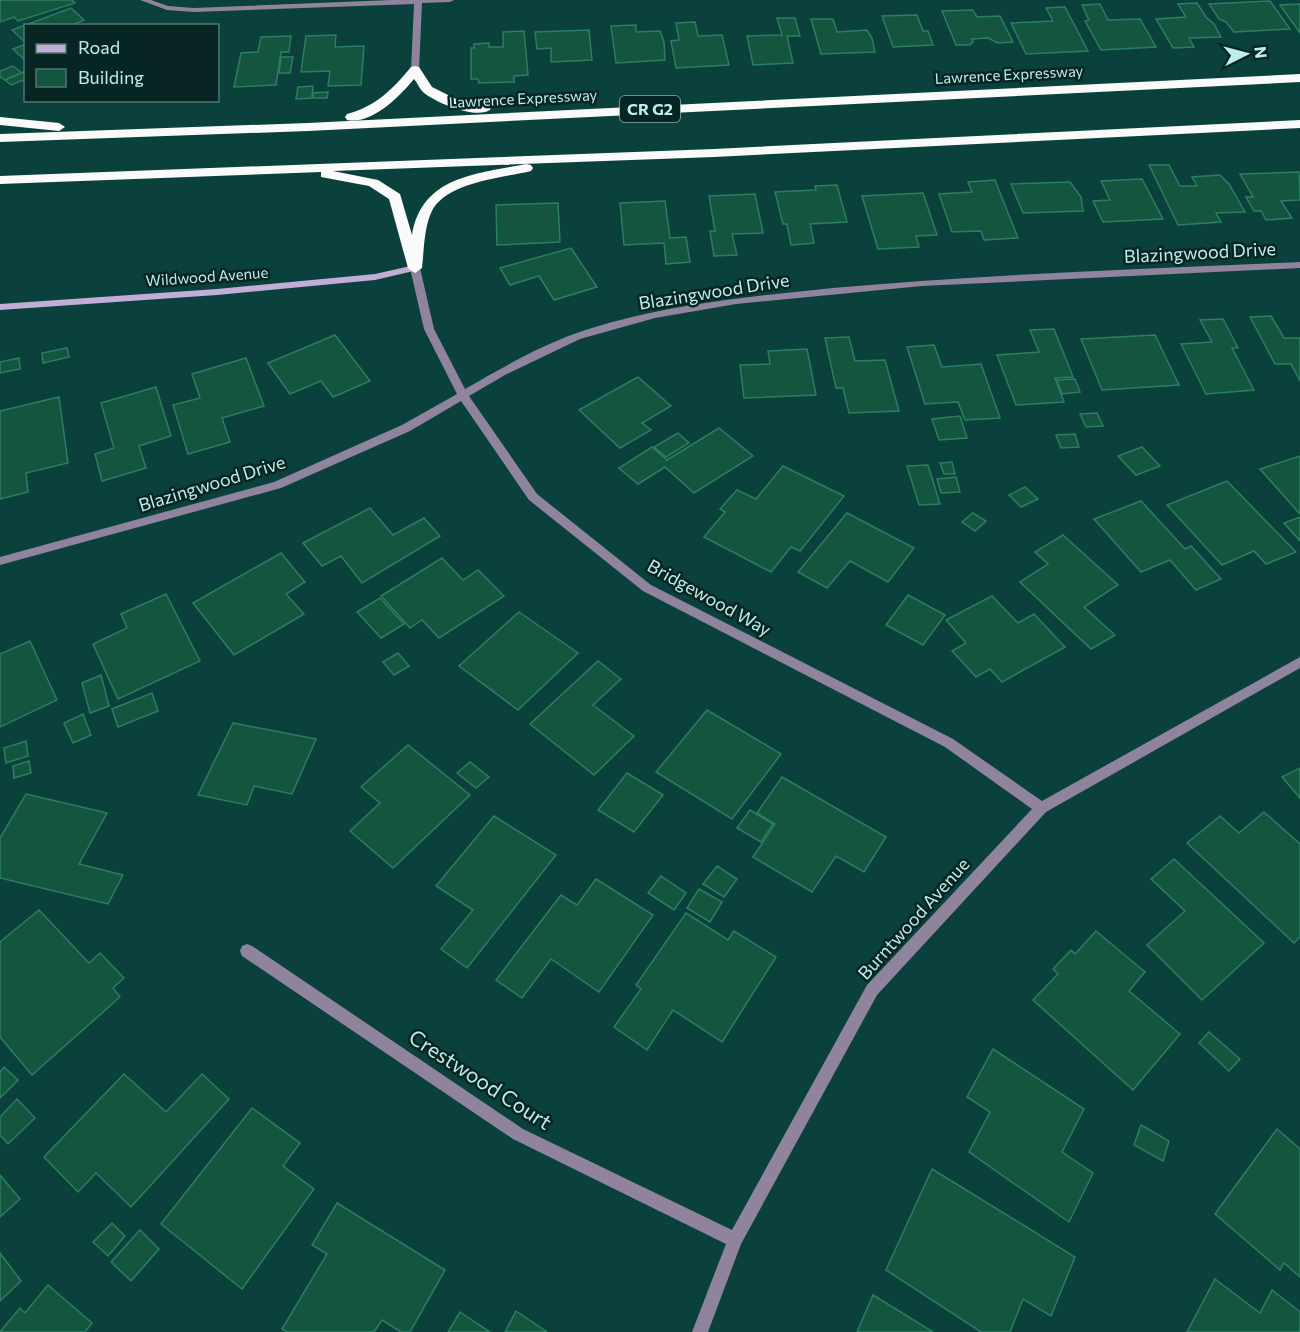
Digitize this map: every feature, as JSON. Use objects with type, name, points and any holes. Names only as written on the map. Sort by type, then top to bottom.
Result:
[{"type":"highway","points":[[308,127],[373,111],[397,93],[416,70],[427,89],[464,108],[562,113]]},
{"type":"highway","name":"Lawrence Expressway","points":[[0,138],[308,127],[1300,78]]},
{"type":"highway","points":[[0,121],[138,134]]},
{"type":"highway","points":[[0,180],[714,153],[1300,124]]},
{"type":"highway","points":[[415,268],[425,209],[442,192],[475,179],[569,158]]},
{"type":"highway","points":[[295,168],[373,183],[395,197],[415,268]]},
{"type":"street","points":[[144,0],[167,8],[194,10],[450,0]]},
{"type":"street","points":[[416,70],[418,1]]},
{"type":"street","name":"Blazingwood Drive","points":[[0,561],[277,485],[406,428],[507,370],[577,337],[655,315],[736,301],[922,283],[1300,265]]},
{"type":"street","name":"Wildwood Avenue","points":[[0,308],[217,292],[375,277],[415,268]]},
{"type":"street","name":"Bridgewood Way","points":[[415,268],[429,329],[462,394],[533,497],[647,588],[949,743],[1041,808]]},
{"type":"street","name":"Burntwood Avenue","points":[[700,1332],[735,1240],[872,990],[1041,808],[1300,662]]},
{"type":"street","name":"Crestwood Court","points":[[247,951],[518,1134],[735,1240]]},
{"type":"building","points":[[0,0],[72,0],[75,3],[18,21],[14,17],[0,22]]},
{"type":"building","points":[[1270,1],[1290,29],[1234,32],[1226,22],[1219,19],[1209,4]]},
{"type":"building","points":[[1197,3],[1221,37],[1189,38],[1194,47],[1173,48],[1156,19],[1186,17],[1178,4]]},
{"type":"building","points":[[1100,4],[1108,20],[1140,19],[1156,47],[1101,50],[1085,21],[1089,20],[1082,5]]},
{"type":"building","points":[[1300,4],[1300,33],[1280,5]]},
{"type":"building","points":[[1065,7],[1088,51],[1026,54],[1011,23],[1053,21],[1046,8]]},
{"type":"building","points":[[71,8],[84,20],[75,24],[28,24]]},
{"type":"building","points":[[973,10],[977,17],[1000,16],[1013,42],[998,43],[988,38],[972,39],[973,42],[970,45],[956,45],[942,11]]},
{"type":"building","points":[[917,15],[923,31],[928,31],[933,45],[893,47],[882,16]]},
{"type":"building","points":[[777,18],[795,18],[800,36],[787,36],[793,63],[753,65],[747,36],[782,35]]},
{"type":"building","points":[[811,19],[833,19],[837,32],[867,30],[872,38],[875,52],[821,54]]},
{"type":"building","points":[[695,22],[698,36],[722,35],[729,65],[676,68],[671,41],[679,40],[676,23]]},
{"type":"building","points":[[636,25],[636,32],[660,31],[664,42],[665,60],[616,63],[611,26]]},
{"type":"building","points":[[24,26],[24,41],[12,30]]},
{"type":"building","points":[[589,30],[592,60],[551,62],[551,48],[537,49],[535,32]]},
{"type":"building","points":[[524,31],[528,75],[514,76],[514,82],[479,83],[478,79],[471,79],[471,48],[474,48],[474,44],[489,43],[489,47],[503,47],[503,32]]},
{"type":"building","points":[[336,35],[335,47],[364,46],[361,85],[328,86],[330,71],[301,72],[306,36]]},
{"type":"building","points":[[291,36],[289,52],[281,52],[276,85],[234,87],[241,53],[258,52],[261,37]]},
{"type":"building","points":[[24,45],[24,59],[13,49]]},
{"type":"building","points":[[281,57],[293,57],[290,73],[279,73]]},
{"type":"building","points":[[13,66],[22,73],[5,80],[0,77],[0,71]]},
{"type":"building","points":[[24,72],[24,80],[11,85],[5,80]]},
{"type":"building","points":[[313,86],[312,98],[296,99],[298,87]]},
{"type":"building","points":[[328,92],[327,98],[313,98],[313,93]]},
{"type":"building","points":[[1149,165],[1169,165],[1180,186],[1197,186],[1192,177],[1220,175],[1229,184],[1245,212],[1216,213],[1221,222],[1178,225]]},
{"type":"building","points":[[1299,172],[1300,200],[1281,201],[1292,218],[1266,220],[1261,211],[1254,211],[1246,197],[1253,197],[1240,174]]},
{"type":"building","points":[[1142,179],[1163,219],[1103,222],[1093,201],[1110,200],[1101,181]]},
{"type":"building","points":[[995,180],[1018,238],[984,240],[981,231],[952,232],[939,194],[972,192],[968,182]]},
{"type":"building","points":[[1070,182],[1081,197],[1083,211],[1023,213],[1011,184]]},
{"type":"building","points":[[837,185],[847,222],[810,224],[814,243],[791,245],[787,224],[783,224],[775,192],[816,190],[815,186]]},
{"type":"building","points":[[923,193],[937,235],[916,236],[919,247],[878,249],[862,196]]},
{"type":"building","points":[[755,194],[763,233],[732,234],[737,255],[714,256],[710,231],[715,231],[709,196]]},
{"type":"building","points":[[665,201],[670,238],[686,237],[690,262],[666,264],[664,243],[624,245],[620,203]]},
{"type":"building","points":[[558,203],[560,242],[497,245],[496,205]]},
{"type":"building","points":[[571,248],[597,287],[554,300],[539,276],[510,285],[500,268]]},
{"type":"building","points":[[1271,316],[1284,338],[1300,338],[1300,381],[1291,364],[1275,364],[1250,317]]},
{"type":"building","points":[[1223,319],[1238,348],[1232,348],[1254,390],[1206,394],[1181,344],[1212,342],[1200,320]]},
{"type":"building","points":[[1054,329],[1073,377],[1055,378],[1064,402],[1016,405],[997,355],[1039,352],[1030,330]]},
{"type":"building","points":[[335,335],[370,381],[333,397],[321,381],[290,394],[268,363]]},
{"type":"building","points":[[1155,335],[1179,385],[1102,390],[1081,339]]},
{"type":"building","points":[[849,337],[855,361],[885,360],[899,411],[849,413],[843,388],[836,388],[825,338]]},
{"type":"building","points":[[934,345],[942,367],[981,364],[1000,418],[965,420],[958,402],[925,404],[907,347]]},
{"type":"building","points":[[67,348],[69,357],[43,363],[42,353]]},
{"type":"building","points":[[807,349],[816,395],[744,398],[740,365],[770,364],[768,351]]},
{"type":"building","points":[[19,358],[20,369],[0,373],[0,362]]},
{"type":"building","points":[[246,358],[264,406],[222,418],[230,442],[188,454],[173,405],[200,398],[192,374]]},
{"type":"building","points":[[638,377],[671,406],[642,423],[651,430],[620,448],[579,410]]},
{"type":"building","points":[[1075,379],[1080,392],[1062,394],[1057,380]]},
{"type":"building","points":[[156,387],[171,436],[139,446],[146,468],[102,481],[95,454],[114,448],[101,403]]},
{"type":"building","points":[[59,397],[68,463],[26,473],[28,492],[0,499],[0,411]]},
{"type":"building","points":[[1097,413],[1103,426],[1086,427],[1080,414]]},
{"type":"building","points":[[960,416],[967,438],[939,440],[932,419]]},
{"type":"building","points":[[719,428],[753,456],[694,493],[665,467],[638,484],[619,468],[652,447],[667,460]]},
{"type":"building","points":[[678,433],[689,443],[666,457],[654,447]]},
{"type":"building","points":[[1075,434],[1079,447],[1061,448],[1056,435]]},
{"type":"building","points":[[1142,447],[1160,466],[1136,475],[1118,456]]},
{"type":"building","points":[[1300,456],[1300,514],[1260,469]]},
{"type":"building","points":[[952,462],[955,474],[944,474],[940,463]]},
{"type":"building","points":[[928,465],[940,504],[919,505],[907,466]]},
{"type":"building","points":[[783,466],[844,496],[800,551],[791,547],[771,572],[704,537],[725,512],[720,509],[737,490],[756,499]]},
{"type":"building","points":[[956,477],[960,492],[941,493],[937,479]]},
{"type":"building","points":[[1227,481],[1296,552],[1266,564],[1254,551],[1222,565],[1167,505]]},
{"type":"building","points":[[1025,487],[1038,499],[1021,507],[1009,495]]},
{"type":"building","points":[[1141,501],[1185,549],[1191,546],[1221,579],[1196,590],[1170,560],[1141,572],[1094,519]]},
{"type":"building","points":[[370,508],[393,535],[424,518],[440,536],[362,583],[341,556],[322,566],[303,543]]},
{"type":"building","points":[[847,513],[914,548],[888,582],[850,561],[827,588],[798,572]]},
{"type":"building","points":[[973,513],[986,521],[975,531],[962,522]]},
{"type":"building","points":[[1300,517],[1300,541],[1284,523]]},
{"type":"building","points":[[1063,535],[1118,585],[1084,607],[1115,635],[1091,649],[1020,582],[1048,564],[1035,552]]},
{"type":"building","points":[[281,553],[305,582],[286,594],[304,614],[234,655],[193,603]]},
{"type":"building","points":[[442,558],[463,580],[478,570],[504,596],[439,638],[422,620],[410,628],[381,596]]},
{"type":"building","points":[[166,594],[200,661],[118,699],[93,644],[127,628],[121,614]]},
{"type":"building","points":[[908,595],[945,615],[923,645],[886,625]]},
{"type":"building","points":[[992,596],[1018,623],[1034,614],[1065,647],[1002,682],[990,669],[976,677],[952,651],[966,643],[946,620]]},
{"type":"building","points":[[380,598],[404,624],[381,638],[357,612]]},
{"type":"building","points":[[519,612],[578,653],[518,710],[459,666]]},
{"type":"building","points":[[30,641],[57,700],[0,727],[0,654]]},
{"type":"building","points":[[398,653],[409,666],[394,675],[383,662]]},
{"type":"building","points":[[598,661],[621,679],[593,705],[634,736],[594,775],[530,724]]},
{"type":"building","points":[[101,675],[109,706],[90,713],[82,683]]},
{"type":"building","points":[[152,693],[158,711],[118,727],[112,709]]},
{"type":"building","points":[[707,710],[781,754],[732,819],[656,772]]},
{"type":"building","points":[[83,714],[91,735],[73,743],[64,723]]},
{"type":"building","points":[[233,723],[316,739],[292,794],[254,786],[247,805],[198,795]]},
{"type":"building","points":[[26,741],[28,756],[6,763],[4,748]]},
{"type":"building","points":[[408,745],[470,795],[393,868],[350,831],[380,803],[361,787]]},
{"type":"building","points":[[29,761],[31,773],[14,778],[13,766]]},
{"type":"building","points":[[470,762],[489,777],[476,788],[457,773]]},
{"type":"building","points":[[1300,768],[1300,798],[1282,777]]},
{"type":"building","points":[[627,773],[663,795],[634,832],[598,810]]},
{"type":"building","points":[[782,777],[886,837],[864,872],[836,856],[812,892],[753,857],[775,824],[757,813]]},
{"type":"building","points":[[26,794],[107,813],[79,864],[123,875],[108,904],[0,878],[0,838]]},
{"type":"building","points":[[750,810],[773,824],[761,842],[737,828]]},
{"type":"building","points":[[1264,812],[1300,844],[1300,937],[1294,943],[1187,843],[1220,816],[1239,833]]},
{"type":"building","points":[[494,816],[556,855],[467,968],[441,949],[473,910],[436,886]]},
{"type":"building","points":[[1174,859],[1264,943],[1202,1000],[1147,945],[1185,911],[1151,879]]},
{"type":"building","points":[[717,866],[737,879],[724,897],[703,884]]},
{"type":"building","points":[[661,876],[686,893],[674,910],[648,893]]},
{"type":"building","points":[[596,879],[653,915],[599,992],[551,959],[522,998],[496,980],[561,895],[577,905]]},
{"type":"building","points":[[699,889],[722,902],[710,922],[687,908]]},
{"type":"building","points":[[39,910],[89,963],[100,953],[124,978],[113,988],[120,997],[32,1075],[0,1037],[0,942]]},
{"type":"building","points":[[686,913],[728,940],[734,931],[776,957],[722,1042],[673,1010],[647,1050],[614,1027],[641,989],[636,985]]},
{"type":"building","points":[[1096,931],[1145,972],[1129,991],[1180,1034],[1133,1090],[1033,1000],[1058,974],[1053,969],[1071,950],[1075,954]]},
{"type":"building","points":[[1209,1032],[1240,1059],[1229,1071],[1199,1043]]},
{"type":"building","points":[[993,1049],[1084,1109],[1062,1152],[1093,1173],[1069,1222],[969,1152],[990,1112],[967,1097]]},
{"type":"building","points":[[4,1067],[18,1080],[0,1098],[0,1072]]},
{"type":"building","points":[[124,1074],[166,1112],[202,1074],[229,1099],[131,1207],[96,1173],[78,1192],[44,1157]]},
{"type":"building","points":[[17,1099],[35,1118],[8,1144],[0,1135],[0,1117]]},
{"type":"building","points":[[252,1108],[300,1143],[283,1166],[314,1189],[242,1289],[161,1224]]},
{"type":"building","points":[[1141,1125],[1169,1141],[1163,1161],[1134,1145]]},
{"type":"building","points":[[1277,1129],[1300,1149],[1300,1277],[1284,1263],[1280,1270],[1215,1214]]},
{"type":"building","points":[[932,1169],[1075,1257],[1051,1316],[1023,1299],[1010,1332],[981,1332],[886,1270]]},
{"type":"building","points":[[0,1175],[20,1199],[0,1217]]},
{"type":"building","points":[[337,1203],[445,1270],[410,1332],[401,1332],[382,1320],[374,1332],[287,1332],[282,1329],[327,1254],[312,1245]]},
{"type":"building","points":[[112,1223],[125,1236],[108,1256],[93,1242]]},
{"type":"building","points":[[140,1230],[159,1249],[131,1281],[111,1262]]},
{"type":"building","points":[[0,1253],[21,1281],[0,1301]]},
{"type":"building","points":[[1215,1279],[1260,1313],[1272,1290],[1300,1312],[1300,1332],[1187,1332]]},
{"type":"building","points":[[48,1285],[92,1323],[85,1332],[0,1332],[20,1308],[25,1313]]},
{"type":"building","points":[[873,1295],[933,1332],[857,1332]]},
{"type":"building","points":[[516,1311],[547,1332],[505,1332]]},
{"type":"building","points":[[460,1312],[490,1332],[448,1332]]}]
